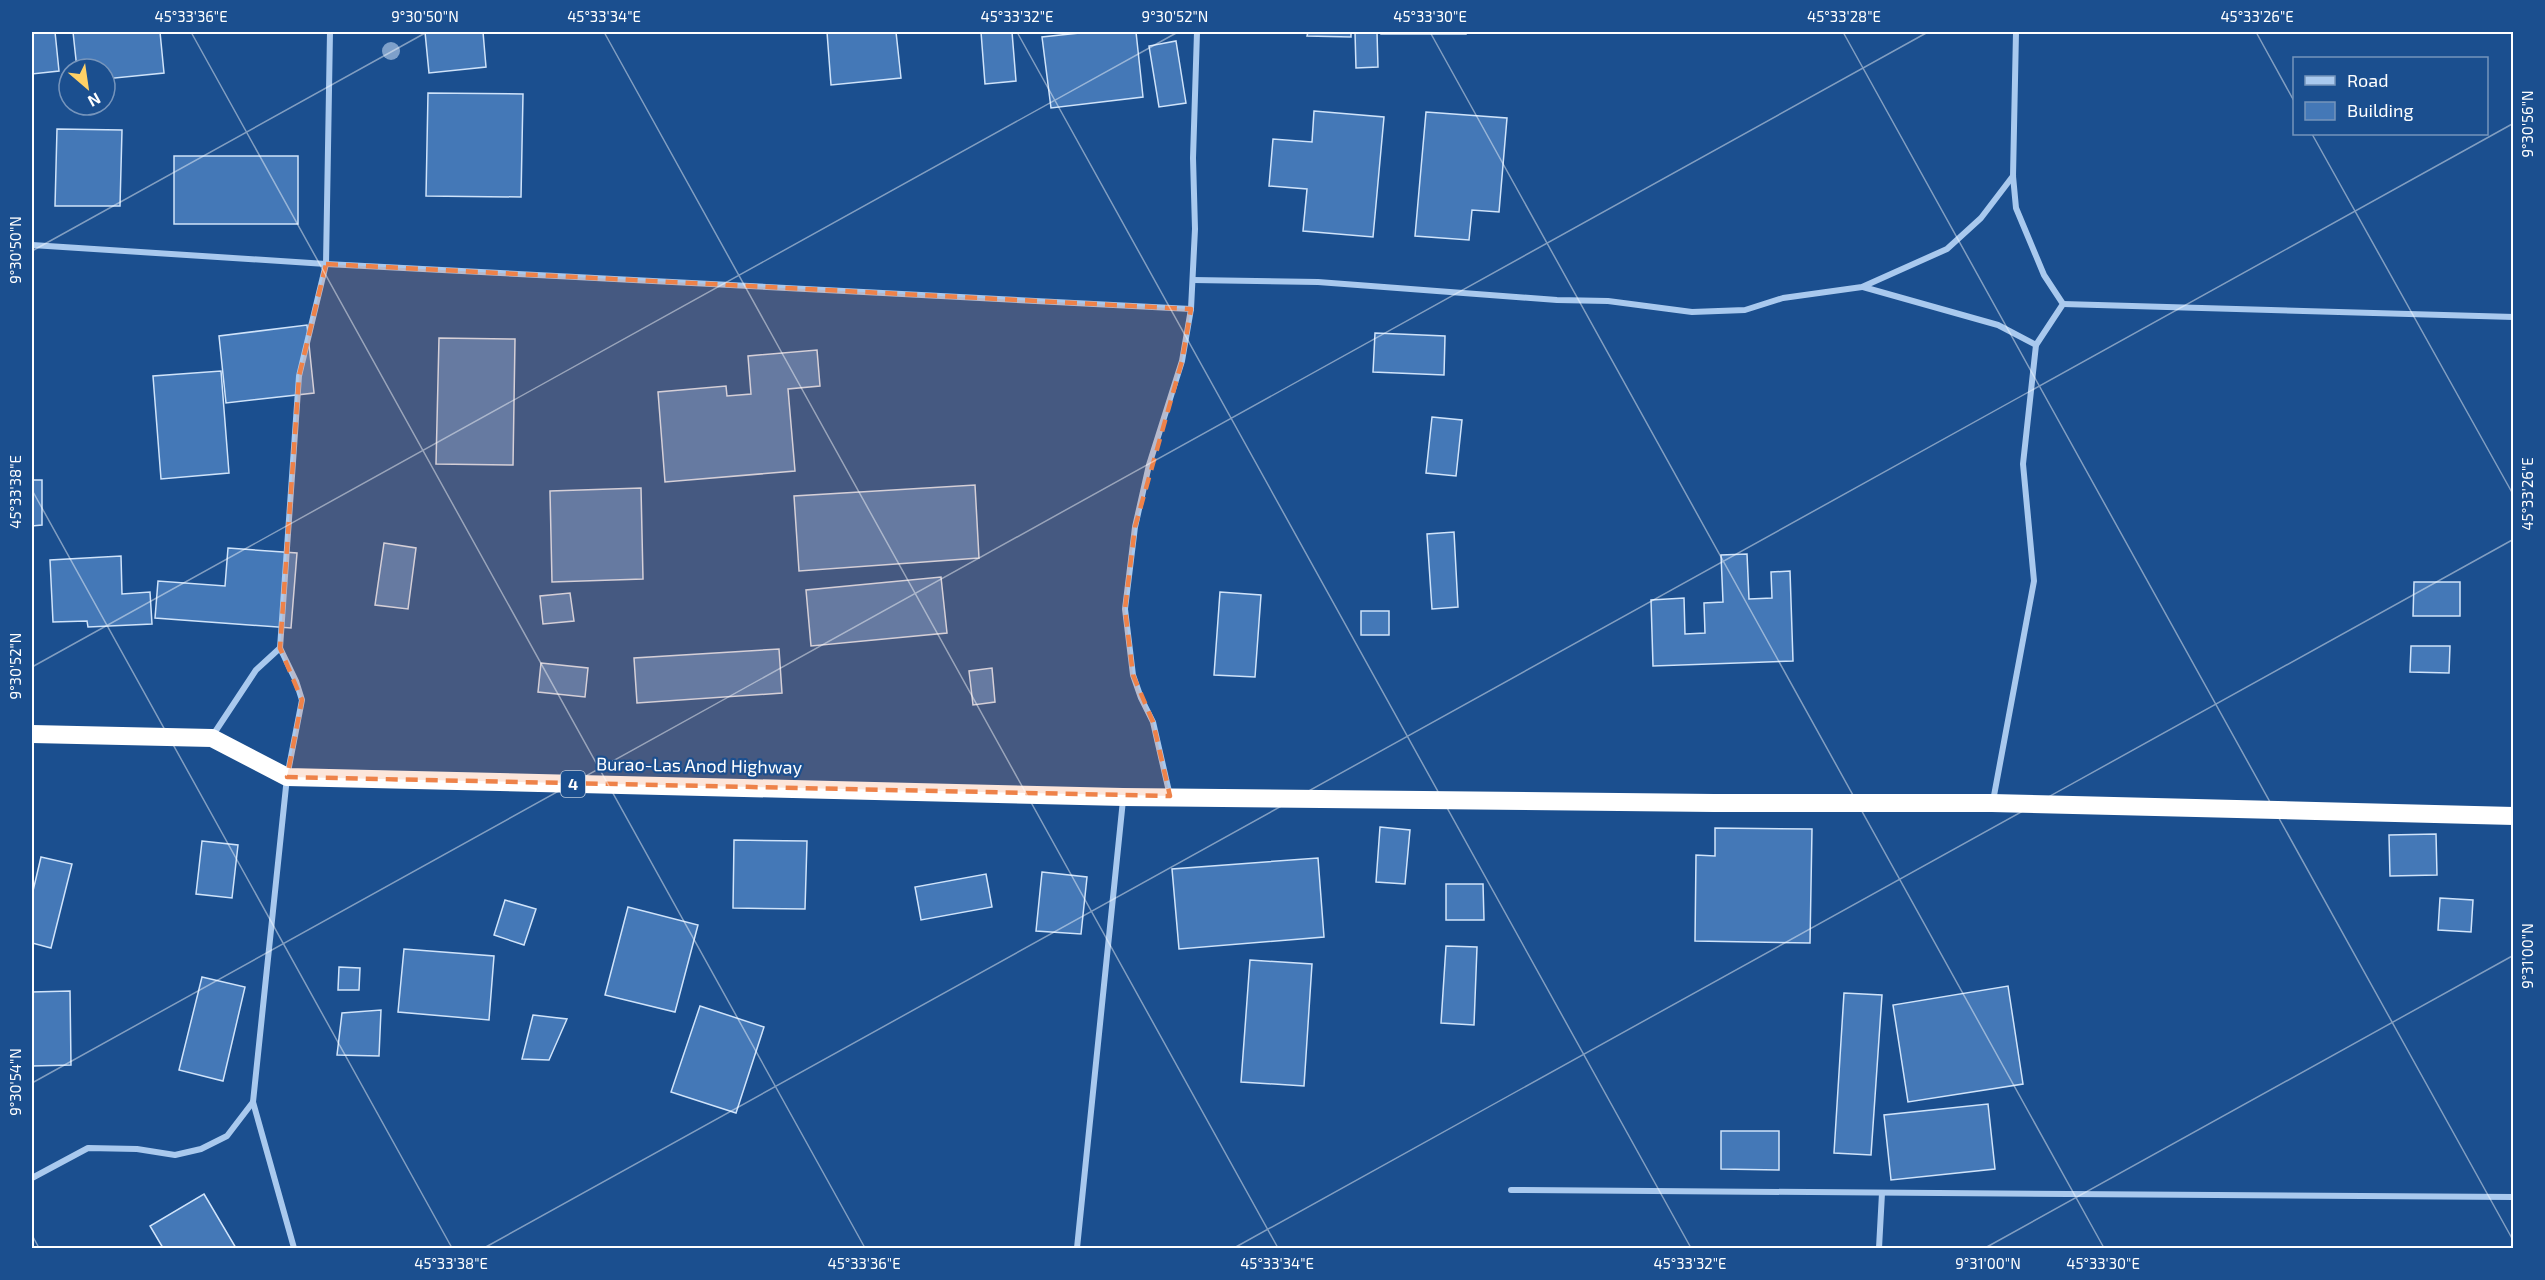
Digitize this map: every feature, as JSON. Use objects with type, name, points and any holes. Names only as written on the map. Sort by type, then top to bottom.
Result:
[{"type":"highway","name":"Burao-Las Anod Highway","points":[[32,734],[212,738],[287,777],[1123,797],[1714,803],[1992,803],[2514,816]]},
{"type":"street","points":[[294,1248],[253,1102],[287,777],[302,700],[296,681],[280,648],[299,376],[326,264],[330,32]]},
{"type":"street","points":[[1170,796],[1153,722],[1133,675],[1125,609],[1135,527],[1149,465],[1182,361],[1191,309],[1195,229],[1193,158],[1197,32]]},
{"type":"street","points":[[2016,32],[2013,176],[2016,208],[2044,275],[2063,304]]},
{"type":"street","points":[[1193,280],[1330,282],[1557,300],[1608,301],[1692,312],[1745,310],[1783,298],[1862,287],[1947,249],[1982,218],[2013,176]]},
{"type":"street","points":[[32,245],[326,264],[1191,309]]},
{"type":"street","points":[[1862,287],[1998,325],[2036,345]]},
{"type":"street","points":[[2063,304],[2514,317]]},
{"type":"street","points":[[1992,803],[2034,581],[2023,464],[2036,345],[2063,304]]},
{"type":"street","points":[[212,738],[256,670],[280,648]]},
{"type":"street","points":[[1077,1248],[1123,797]]},
{"type":"street","points":[[32,1178],[88,1148],[137,1149],[175,1155],[201,1149],[227,1136],[253,1102]]},
{"type":"street","points":[[1511,1190],[2514,1197]]},
{"type":"street","points":[[1879,1248],[1882,1193]]},
{"type":"highlighted area","points":[[326,264],[1191,309],[1182,361],[1135,527],[1125,609],[1133,675],[1153,722],[1170,796],[287,777],[302,700],[280,648],[299,376]]},
{"type":"building","points":[[32,32],[55,32],[57,71],[32,74]]},
{"type":"building","points":[[73,32],[160,32],[164,73],[117,78],[117,57],[76,57]]},
{"type":"building","points":[[425,32],[483,32],[486,67],[429,73]]},
{"type":"building","points":[[827,32],[896,32],[901,78],[831,85]]},
{"type":"building","points":[[981,32],[1012,32],[1016,81],[985,84]]},
{"type":"building","points":[[1089,32],[1136,32],[1143,97],[1051,108],[1042,37]]},
{"type":"building","points":[[1308,32],[1351,32],[1351,37],[1307,36]]},
{"type":"building","points":[[1355,32],[1377,32],[1378,67],[1356,68]]},
{"type":"building","points":[[1381,32],[1466,32],[1466,34],[1381,34]]},
{"type":"building","points":[[1176,41],[1186,103],[1159,107],[1149,46]]},
{"type":"building","points":[[428,93],[523,94],[521,197],[426,196]]},
{"type":"building","points":[[1314,111],[1384,117],[1373,237],[1303,231],[1307,189],[1269,186],[1273,139],[1312,142]]},
{"type":"building","points":[[1426,112],[1507,118],[1499,212],[1472,210],[1469,240],[1415,236]]},
{"type":"building","points":[[57,129],[122,130],[120,206],[55,206]]},
{"type":"building","points":[[174,156],[298,156],[298,224],[174,224]]},
{"type":"building","points":[[307,325],[314,393],[226,403],[219,336]]},
{"type":"building","points":[[1375,333],[1445,336],[1444,375],[1373,372]]},
{"type":"building","points":[[439,338],[515,339],[513,465],[436,464]]},
{"type":"building","points":[[817,350],[820,386],[788,389],[795,471],[665,482],[658,392],[726,386],[727,396],[751,394],[748,356]]},
{"type":"building","points":[[221,371],[229,473],[161,479],[153,376]]},
{"type":"building","points":[[1432,417],[1462,420],[1456,476],[1426,473]]},
{"type":"building","points":[[32,480],[42,480],[42,525],[32,526]]},
{"type":"building","points":[[975,485],[979,558],[799,571],[794,496]]},
{"type":"building","points":[[641,488],[643,579],[552,582],[550,491]]},
{"type":"building","points":[[1454,532],[1458,607],[1432,609],[1427,534]]},
{"type":"building","points":[[384,543],[416,548],[408,609],[375,605]]},
{"type":"building","points":[[228,548],[297,553],[291,628],[155,618],[158,581],[225,586]]},
{"type":"building","points":[[1747,554],[1749,599],[1772,598],[1771,572],[1790,571],[1793,661],[1653,666],[1651,600],[1684,598],[1685,634],[1705,633],[1704,603],[1723,602],[1721,555]]},
{"type":"building","points":[[121,556],[122,594],[150,592],[152,624],[88,627],[87,621],[53,622],[50,560]]},
{"type":"building","points":[[941,577],[947,633],[811,646],[806,590]]},
{"type":"building","points":[[2414,582],[2460,582],[2460,616],[2413,616]]},
{"type":"building","points":[[1220,592],[1261,595],[1255,677],[1214,675]]},
{"type":"building","points":[[570,593],[574,621],[543,624],[540,596]]},
{"type":"building","points":[[1361,611],[1389,611],[1389,635],[1361,635]]},
{"type":"building","points":[[2411,646],[2450,646],[2449,673],[2410,672]]},
{"type":"building","points":[[779,649],[782,693],[637,703],[634,658]]},
{"type":"building","points":[[541,663],[588,668],[585,697],[538,692]]},
{"type":"building","points":[[992,668],[995,702],[973,705],[969,671]]},
{"type":"building","points":[[1380,827],[1410,830],[1405,884],[1376,882]]},
{"type":"building","points":[[1715,828],[1812,829],[1810,943],[1695,941],[1696,855],[1715,856]]},
{"type":"building","points":[[2436,834],[2437,875],[2390,876],[2389,835]]},
{"type":"building","points":[[734,840],[807,841],[805,909],[733,908]]},
{"type":"building","points":[[202,841],[238,845],[232,898],[196,894]]},
{"type":"building","points":[[41,857],[72,864],[51,948],[32,943],[32,895]]},
{"type":"building","points":[[1318,858],[1324,937],[1179,949],[1172,869]]},
{"type":"building","points":[[1042,872],[1087,877],[1081,934],[1036,931]]},
{"type":"building","points":[[986,874],[992,907],[921,920],[915,887]]},
{"type":"building","points":[[1446,884],[1483,884],[1484,920],[1446,920]]},
{"type":"building","points":[[2440,898],[2473,900],[2471,932],[2438,930]]},
{"type":"building","points":[[505,900],[536,909],[524,945],[494,935]]},
{"type":"building","points":[[628,907],[698,925],[675,1012],[605,995]]},
{"type":"building","points":[[1446,946],[1477,947],[1474,1025],[1441,1023]]},
{"type":"building","points":[[404,949],[494,956],[489,1020],[398,1012]]},
{"type":"building","points":[[1250,960],[1312,964],[1304,1086],[1241,1082]]},
{"type":"building","points":[[339,967],[360,968],[359,990],[338,990]]},
{"type":"building","points":[[202,977],[245,987],[223,1081],[179,1070]]},
{"type":"building","points":[[2008,986],[2023,1084],[1908,1102],[1893,1005]]},
{"type":"building","points":[[70,991],[71,1065],[32,1066],[32,992]]},
{"type":"building","points":[[1844,993],[1882,995],[1871,1155],[1834,1153]]},
{"type":"building","points":[[700,1006],[764,1027],[736,1113],[671,1092]]},
{"type":"building","points":[[381,1010],[379,1056],[337,1055],[342,1013]]},
{"type":"building","points":[[533,1015],[567,1019],[549,1060],[522,1059]]},
{"type":"building","points":[[1988,1104],[1995,1169],[1891,1180],[1884,1115]]},
{"type":"building","points":[[1721,1131],[1779,1131],[1779,1170],[1721,1169]]},
{"type":"building","points":[[204,1194],[236,1248],[163,1248],[150,1226]]}]
